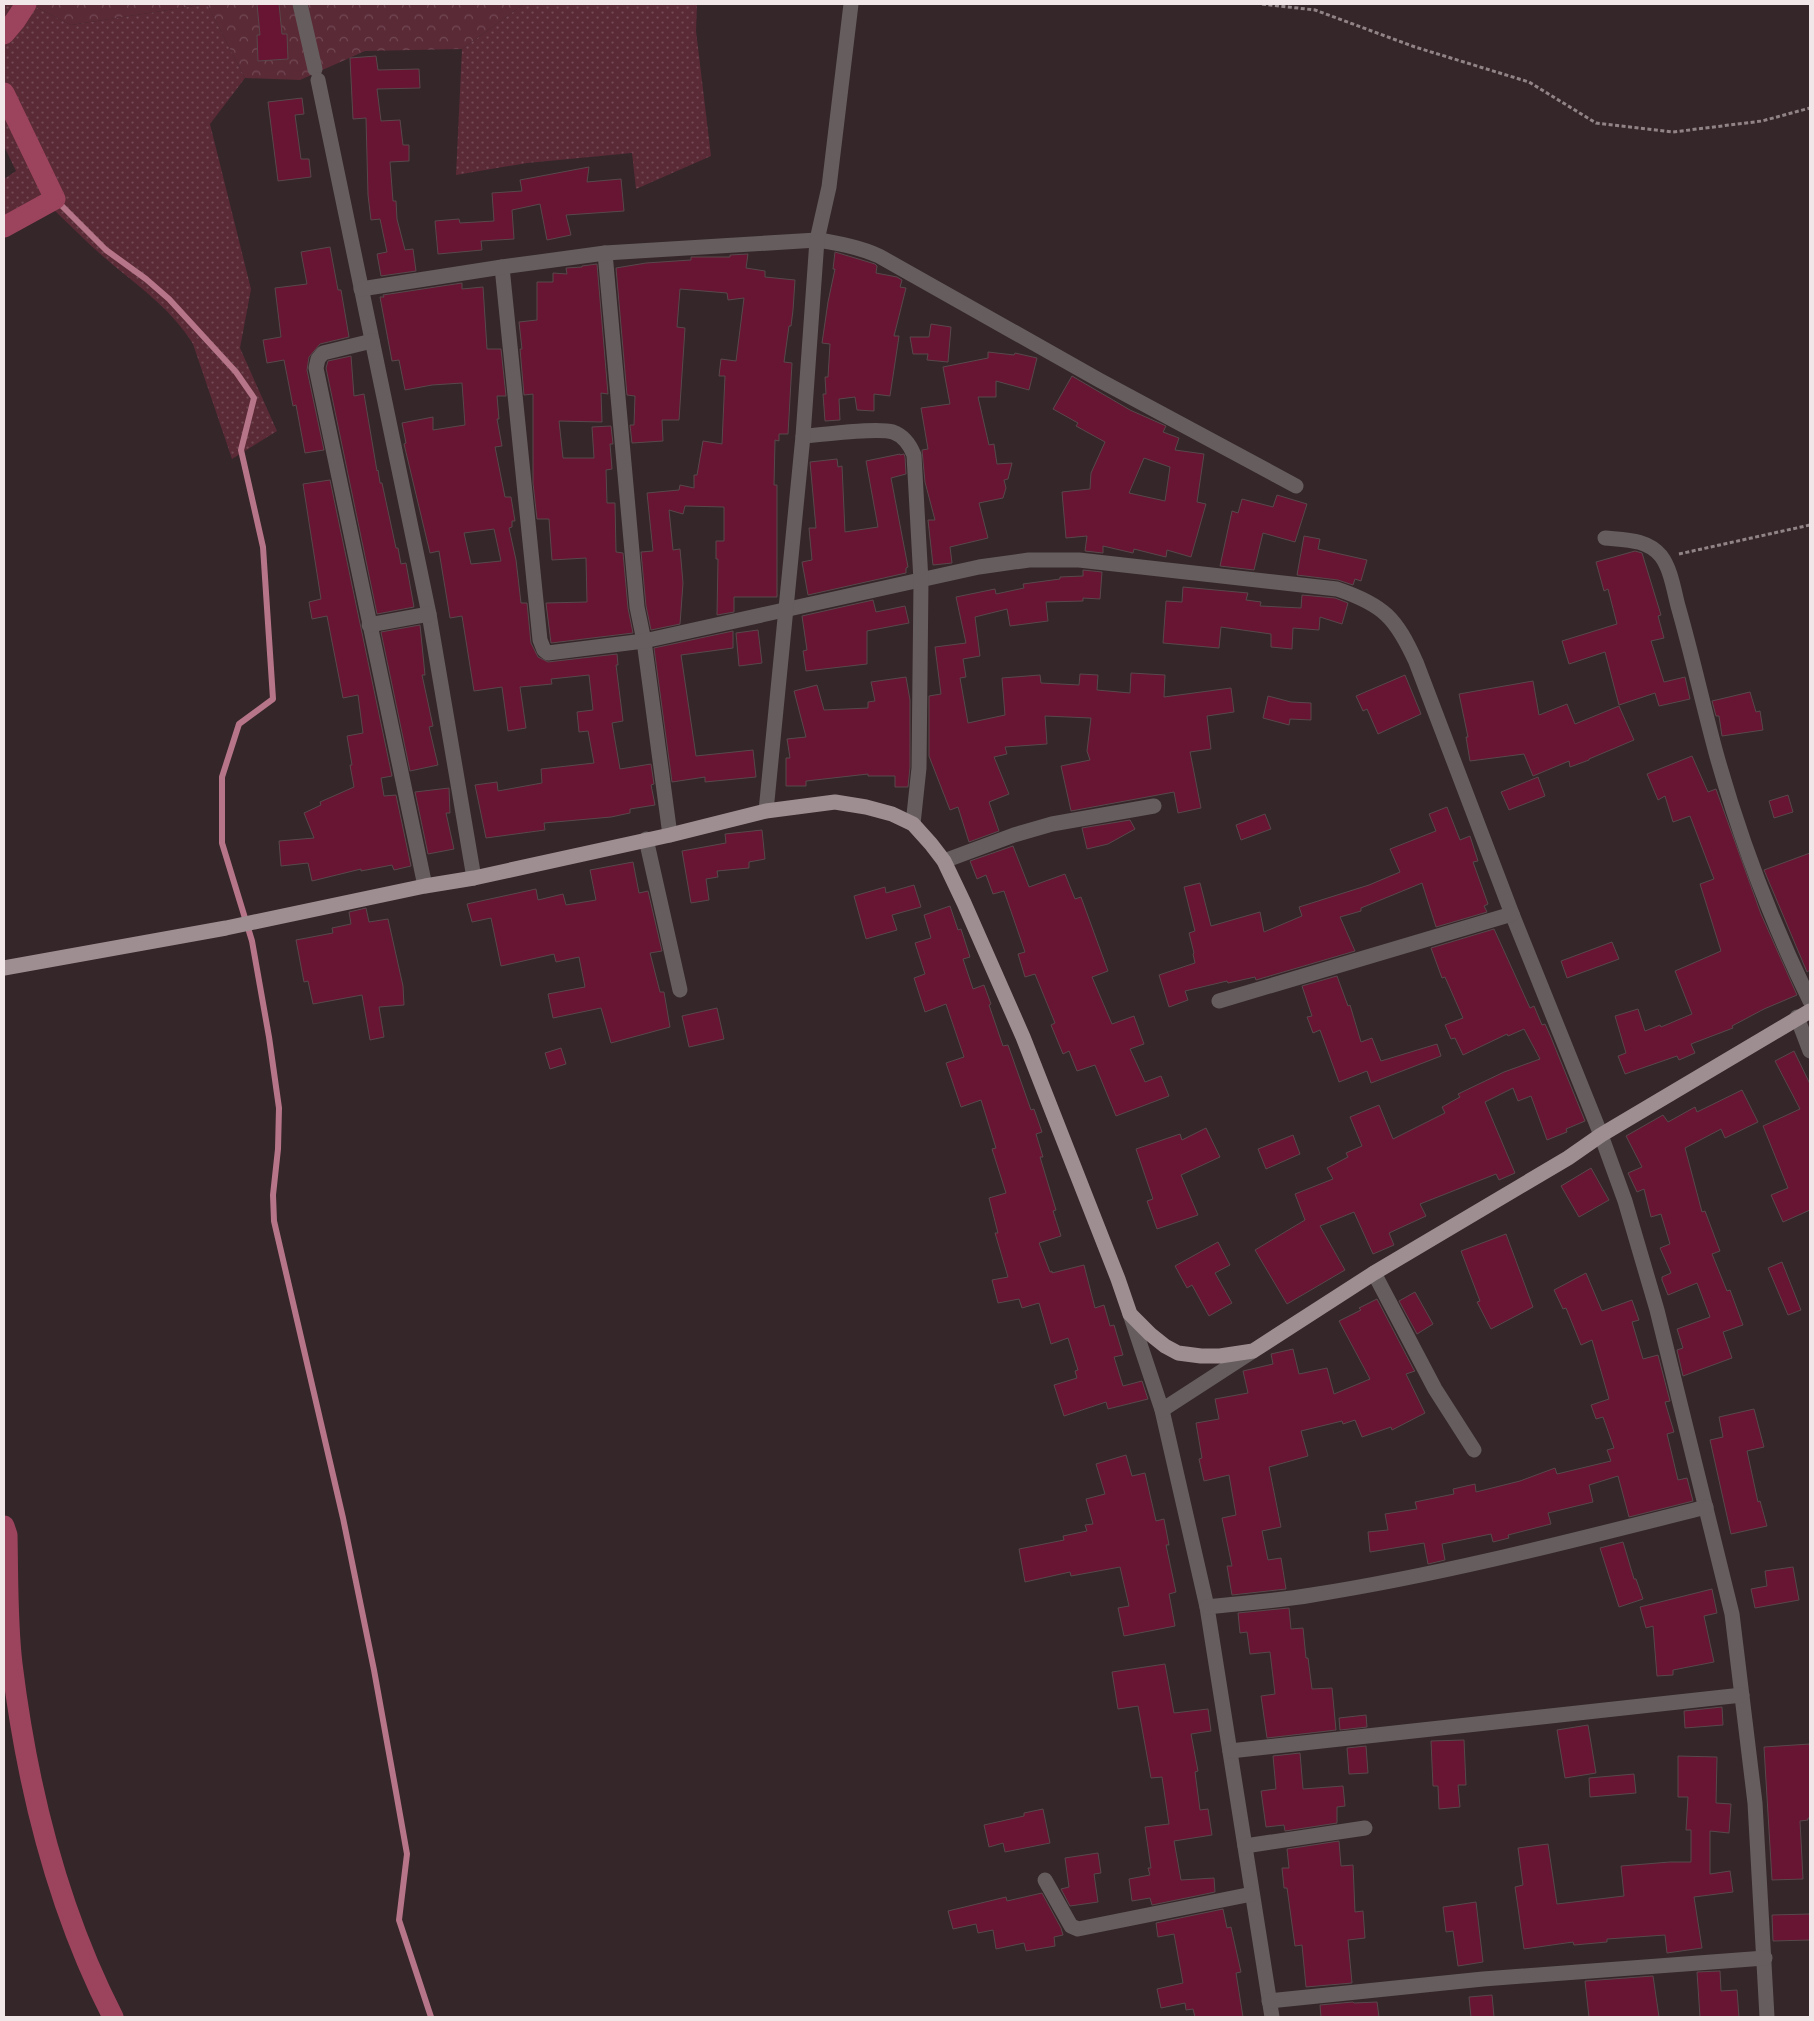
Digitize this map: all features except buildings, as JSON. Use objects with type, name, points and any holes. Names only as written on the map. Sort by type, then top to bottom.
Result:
[{"type":"main road","points":[[4,968],[226,928],[425,886],[474,878],[670,835],[766,811],[835,802],[892,814],[913,824],[944,861],[964,903],[1023,1037],[1130,1314],[1150,1334],[1165,1346],[1178,1353],[1220,1356],[1253,1351],[1374,1273],[1568,1158],[1601,1135],[1804,1014]]},
{"type":"street","points":[[300,4],[429,614],[474,878]]},
{"type":"street","points":[[766,811],[803,436],[817,240],[829,187],[851,4]]},
{"type":"street","points":[[361,289],[502,266],[605,253],[817,240],[857,247],[879,256],[1107,384],[1296,486]]},
{"type":"street","points":[[605,253],[637,607],[644,641],[670,835]]},
{"type":"street","points":[[502,266],[540,640],[544,650],[548,653],[561,653],[644,641],[1004,562],[1029,560],[1078,560],[1337,589],[1368,601],[1379,608],[1396,624],[1416,662],[1512,914],[1601,1135],[1625,1201],[1657,1310],[1732,1614],[1755,1803],[1768,2017]]},
{"type":"street","points":[[372,340],[323,354],[316,364],[425,886]]},
{"type":"street","points":[[803,436],[873,431],[893,432],[909,444],[914,455],[921,581],[919,768],[913,824]]},
{"type":"street","points":[[1605,538],[1633,540],[1643,543],[1652,548],[1662,558],[1677,601],[1717,754],[1749,855],[1780,938],[1810,1001]]},
{"type":"street","points":[[369,624],[429,614]]},
{"type":"street","points":[[944,861],[1014,835],[1052,824],[1154,806]]},
{"type":"street","points":[[646,839],[680,990]]},
{"type":"street","points":[[1219,1001],[1512,914]]},
{"type":"street","points":[[1804,1014],[1810,1051]]},
{"type":"street","points":[[1374,1273],[1434,1389],[1474,1450]]},
{"type":"street","points":[[1130,1314],[1162,1410],[1206,1607],[1272,2017]]},
{"type":"street","points":[[1162,1410],[1253,1351]]},
{"type":"street","points":[[1206,1607],[1312,1595],[1412,1576],[1527,1552],[1706,1506]]},
{"type":"street","points":[[1230,1751],[1742,1695]]},
{"type":"street","points":[[1245,1846],[1365,1828]]},
{"type":"street","points":[[1044,1880],[1071,1926],[1078,1929],[1252,1894]]},
{"type":"street","points":[[1269,2001],[1483,1979],[1765,1958]]},
{"type":"path","points":[[1262,4],[1315,10],[1415,47],[1529,82],[1596,123],[1673,132],[1762,121],[1810,108]]},
{"type":"path","points":[[1662,558],[1810,526]]},
{"type":"green space","points":[[4,4],[30,4],[71,25],[207,4],[245,78],[210,124],[251,289],[240,348],[277,431],[232,459],[193,344],[166,310],[96,250],[50,206],[4,234],[4,179],[16,171],[4,146]]},
{"type":"green space","points":[[30,4],[207,4],[71,25]]},
{"type":"green space","points":[[207,4],[524,4],[462,49],[365,51],[300,80],[245,78]]},
{"type":"green space","points":[[524,4],[697,4],[696,31],[711,156],[636,189],[632,153],[527,163],[456,175],[462,49]]},
{"type":"waterway","points":[[4,34],[26,4]]},
{"type":"waterway","points":[[4,93],[55,199],[4,227]]},
{"type":"waterway","points":[[55,199],[106,250],[146,279],[169,299],[236,372],[254,398],[241,450],[263,547],[273,699],[239,724],[222,777],[222,843],[252,941],[279,1108],[278,1149],[273,1195],[274,1221],[343,1518],[374,1670],[396,1792],[407,1854],[399,1920],[431,2017]]},
{"type":"waterway","points":[[4,1526],[7,1535],[10,1648],[18,1710],[36,1801],[60,1890],[93,1976],[113,2017]]}]
